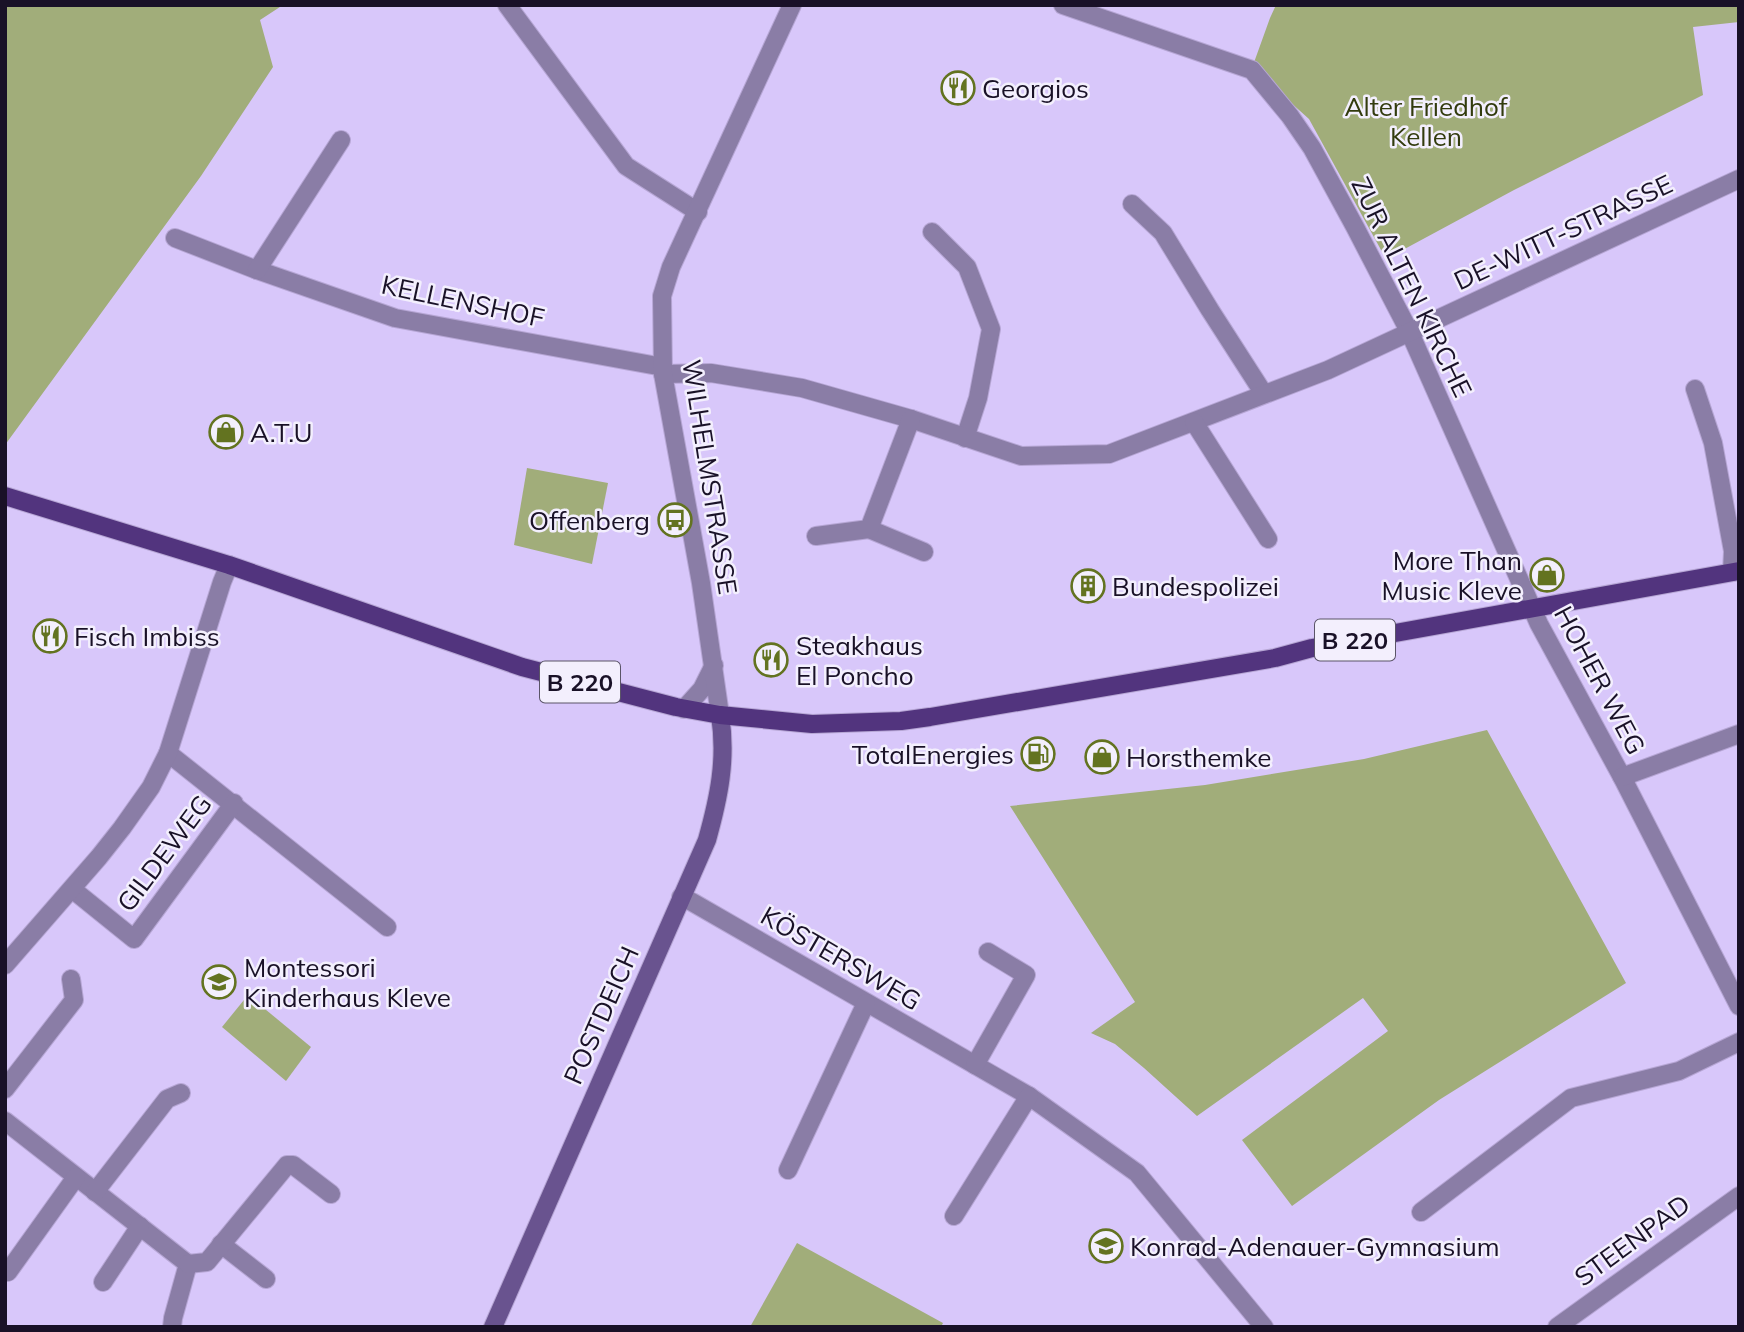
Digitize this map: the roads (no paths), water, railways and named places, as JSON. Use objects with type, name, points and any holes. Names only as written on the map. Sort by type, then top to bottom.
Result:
[{"type":"main road","name":"B 220","points":[[5,496],[229,565],[522,667],[684,709],[812,724],[901,721],[1275,658],[1312,648],[1735,571]]},
{"type":"main road","name":"POSTDEICH","points":[[493,1327],[707,840],[718,800],[722,768],[723,735],[720,715]]},
{"type":"street","points":[[507,5],[626,166],[698,212]]},
{"type":"street","name":"WILHELMSTRASSE","points":[[720,715],[701,583],[663,371],[662,296],[671,267],[792,5]]},
{"type":"street","name":"ZUR ALTEN KIRCHE","points":[[1063,5],[1252,70],[1290,116],[1312,148],[1410,333],[1532,608]]},
{"type":"street","points":[[257,270],[341,140]]},
{"type":"street","name":"DE-WITT-STRASSE","points":[[965,438],[1021,456],[1109,454],[1328,370],[1739,179]]},
{"type":"street","points":[[1132,204],[1163,233],[1264,394]]},
{"type":"street","points":[[932,232],[967,267],[990,329],[978,398],[965,438]]},
{"type":"street","name":"KELLENSHOF","points":[[175,238],[257,270],[396,318],[663,371],[711,373],[802,387],[965,438]]},
{"type":"street","points":[[1695,389],[1713,443],[1735,571]]},
{"type":"street","points":[[869,529],[911,419]]},
{"type":"street","points":[[1194,422],[1268,539]]},
{"type":"street","points":[[816,536],[869,529],[924,552]]},
{"type":"street","points":[[5,965],[72,889],[122,828],[151,787],[168,753],[229,565]]},
{"type":"street","name":"HOHER WEG","points":[[1532,608],[1739,1006]]},
{"type":"street","points":[[684,709],[702,689],[714,665]]},
{"type":"street","name":"HOHER WEG","points":[[1622,777],[1739,734]]},
{"type":"street","name":"GILDEWEG","points":[[168,753],[387,927]]},
{"type":"street","name":"GILDEWEG","points":[[72,889],[134,939],[234,803]]},
{"type":"street","name":"KÖSTERSWEG","points":[[681,897],[1029,1096],[1137,1172],[1254,1323]]},
{"type":"street","points":[[975,1065],[1026,975],[988,952]]},
{"type":"street","points":[[5,1089],[74,1000],[71,979]]},
{"type":"street","points":[[788,1170],[866,1003]]},
{"type":"street","points":[[1421,1212],[1571,1098],[1679,1071],[1739,1042]]},
{"type":"street","points":[[95,1192],[167,1099],[181,1093]]},
{"type":"street","points":[[954,1216],[1029,1096]]},
{"type":"street","points":[[5,1121],[188,1264],[207,1262],[287,1165],[293,1165],[331,1194]]},
{"type":"street","points":[[8,1272],[76,1177]]},
{"type":"street","name":"STEENPAD","points":[[1557,1327],[1739,1196]]},
{"type":"street","points":[[103,1282],[140,1226]]},
{"type":"street","points":[[221,1244],[266,1279]]},
{"type":"street","points":[[177,1324],[188,1264]]},
{"type":"place","name":"Georgios","points":[[958,88]]},
{"type":"place","name":"A.T.U","points":[[226,432]]},
{"type":"place","name":"Offenberg","points":[[675,520]]},
{"type":"place","name":"More Than Music Kleve","points":[[1547,575]]},
{"type":"place","name":"Bundespolizei","points":[[1088,586]]},
{"type":"place","name":"Fisch Imbiss","points":[[50,636]]},
{"type":"place","name":"Steakhaus El Poncho","points":[[771,660]]},
{"type":"place","name":"TotalEnergies","points":[[1038,754]]},
{"type":"place","name":"Horsthemke","points":[[1102,757]]},
{"type":"place","name":"Montessori Kinderhaus Kleve","points":[[219,982]]},
{"type":"place","name":"Konrad-Adenauer-Gymnasium","points":[[1106,1246]]},
{"type":"park label","name":"Alter Friedhof Kellen","points":[[1426,121]]}]
